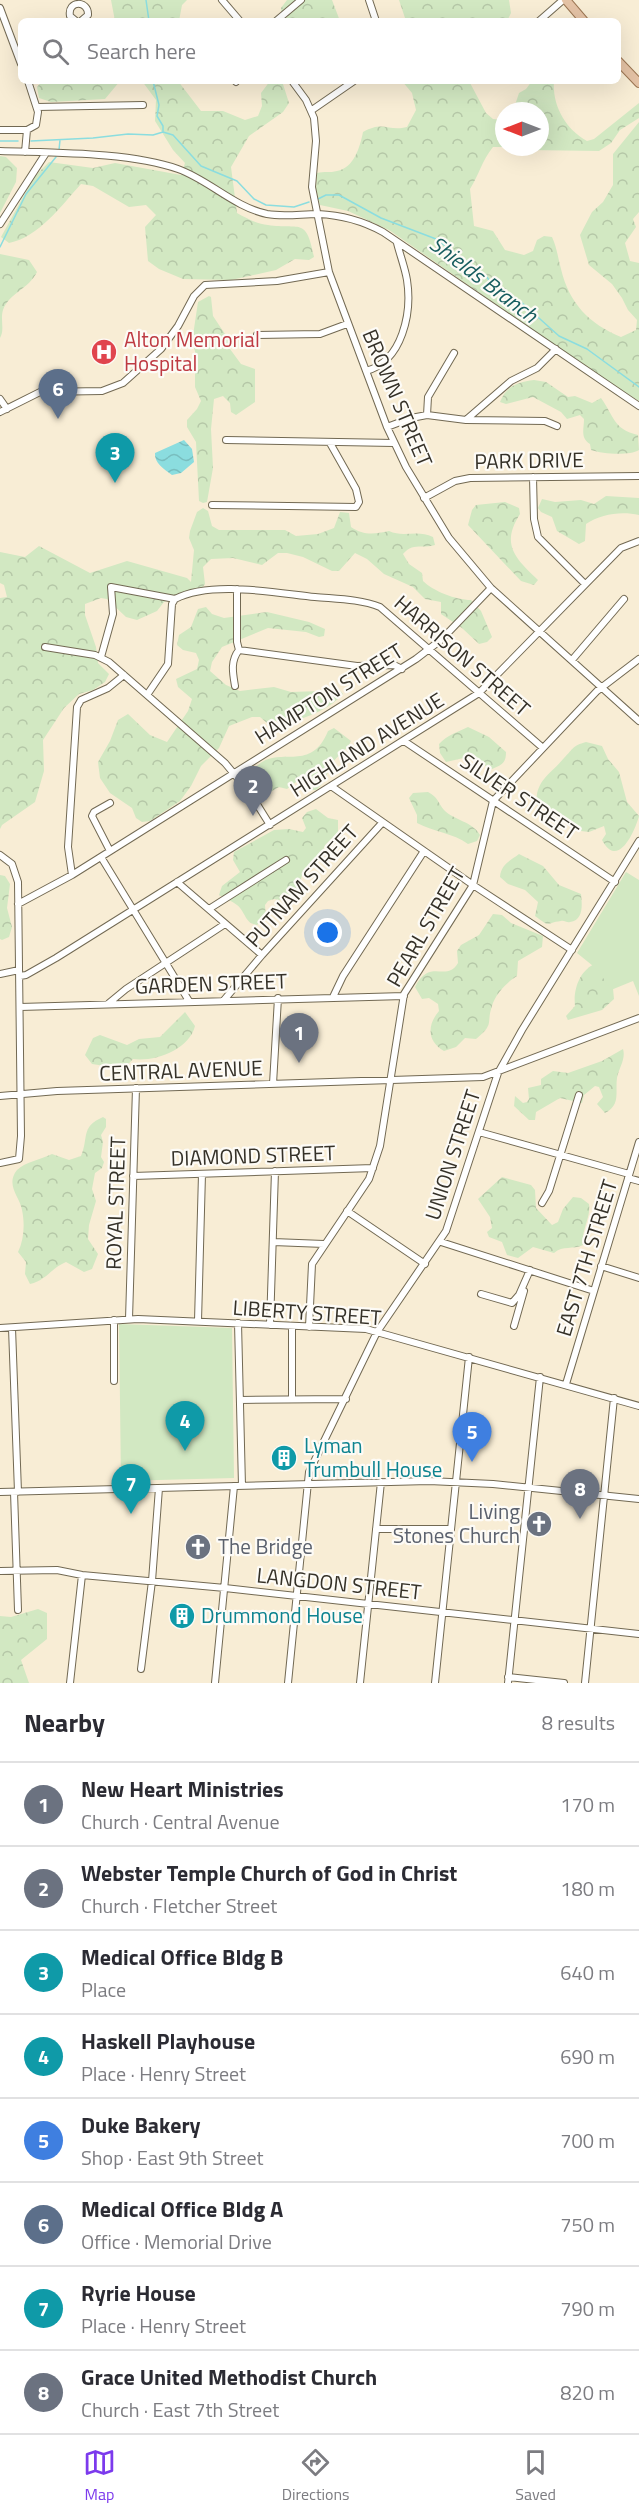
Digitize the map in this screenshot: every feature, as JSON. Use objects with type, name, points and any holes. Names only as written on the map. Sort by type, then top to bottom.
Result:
[{"type":"main road","points":[[564,0],[581,18]]},
{"type":"main road","points":[[621,63],[639,83]]},
{"type":"street","points":[[222,0],[237,18]]},
{"type":"street","points":[[280,18],[301,0]]},
{"type":"street","points":[[369,0],[375,18]]},
{"type":"street","points":[[543,18],[564,0]]},
{"type":"street","points":[[72,18],[68,3],[78,1],[87,6],[88,15],[84,18]]},
{"type":"street","points":[[0,8],[18,56]]},
{"type":"street","points":[[0,130],[27,130],[33,128],[37,123],[37,107],[29,84]]},
{"type":"street","name":"BROWN STREET","points":[[294,84],[312,110],[316,131],[312,187],[329,272],[394,443],[449,538],[491,588],[639,721]]},
{"type":"street","points":[[312,110],[350,84]]},
{"type":"street","points":[[37,107],[143,105]]},
{"type":"street","points":[[25,152],[27,130]]},
{"type":"street","points":[[0,151],[154,162],[200,178],[256,211],[285,216],[317,214],[367,224],[383,232],[639,406]]},
{"type":"street","points":[[0,224],[46,153]]},
{"type":"street","points":[[366,371],[376,367],[394,350],[407,318],[407,278],[397,243]]},
{"type":"street","points":[[0,412],[40,392],[49,390],[102,391],[123,383],[161,349],[178,326],[191,300],[205,285],[277,281],[329,272]]},
{"type":"street","points":[[257,335],[320,334],[347,324]]},
{"type":"street","points":[[466,420],[511,381],[537,368],[555,349]]},
{"type":"street","points":[[428,415],[428,397],[454,352]]},
{"type":"street","points":[[0,399],[7,409]]},
{"type":"street","points":[[387,427],[411,418],[428,415],[466,420],[535,420],[557,426]]},
{"type":"street","points":[[226,440],[394,443]]},
{"type":"street","points":[[212,505],[339,508],[358,506],[359,499],[356,489],[330,443]]},
{"type":"street","name":"PARK DRIVE","points":[[424,498],[459,480],[639,476]]},
{"type":"street","points":[[533,477],[534,519],[538,537],[585,584]]},
{"type":"street","name":"HIGHLAND AVENUE","points":[[0,974],[36,970],[479,693],[621,548],[639,541]]},
{"type":"street","points":[[101,657],[114,606],[111,587],[175,599],[172,604],[168,664],[147,695]]},
{"type":"street","name":"HAMPTON STREET","points":[[18,904],[72,875],[402,669],[430,649],[491,588]]},
{"type":"street","points":[[235,686],[233,665],[239,650],[237,589]]},
{"type":"street","name":"HARRISON STREET","points":[[175,599],[197,593],[237,589],[375,605],[390,613],[543,748]]},
{"type":"street","points":[[572,660],[624,599]]},
{"type":"street","points":[[45,647],[101,657],[124,675],[234,773],[270,825]]},
{"type":"street","points":[[239,650],[357,666],[386,664],[402,669]]},
{"type":"street","name":"PEARL STREET","points":[[309,1327],[311,1269],[315,1258],[373,1168],[380,1146],[404,996],[408,985],[473,885],[493,801],[602,686],[639,659]]},
{"type":"street","points":[[72,875],[68,861],[68,847],[77,707],[81,700],[108,688],[124,675]]},
{"type":"street","name":"SILVER STREET","points":[[404,741],[615,882]]},
{"type":"street","points":[[331,786],[473,885],[572,950]]},
{"type":"street","points":[[110,803],[94,812],[92,816],[110,851]]},
{"type":"street","name":"PUTNAM STREET","points":[[224,1000],[382,823]]},
{"type":"street","name":"UNION STREET","points":[[288,1683],[309,1472],[377,1332],[447,1231],[498,1073],[639,841]]},
{"type":"street","points":[[333,997],[343,976],[424,851]]},
{"type":"street","points":[[0,855],[10,862],[17,876],[21,1093],[18,1161],[0,1163]]},
{"type":"street","points":[[101,857],[189,1001]]},
{"type":"street","points":[[209,909],[286,860]]},
{"type":"street","points":[[177,882],[262,955]]},
{"type":"street","points":[[109,1004],[126,989],[225,924]]},
{"type":"street","name":"GARDEN STREET","points":[[20,1007],[404,996]]},
{"type":"street","points":[[273,1084],[278,998]]},
{"type":"street","name":"CENTRAL AVENUE","points":[[0,1096],[136,1088],[483,1077],[639,1018]]},
{"type":"street","name":"ROYAL STREET","points":[[129,1319],[136,1088]]},
{"type":"street","points":[[542,1203],[549,1191],[579,1095]]},
{"type":"street","points":[[479,1132],[629,1176],[639,1181]]},
{"type":"street","name":"EAST 7TH STREET","points":[[566,1384],[639,1142]]},
{"type":"street","name":"DIAMOND STREET","points":[[133,1176],[373,1168]]},
{"type":"street","points":[[270,1325],[275,1171]]},
{"type":"street","points":[[198,1321],[202,1174]]},
{"type":"street","points":[[347,1211],[425,1264]]},
{"type":"street","points":[[273,1242],[324,1244]]},
{"type":"street","points":[[441,1242],[594,1291]]},
{"type":"street","points":[[601,1266],[639,1278]]},
{"type":"street","points":[[482,1294],[512,1303],[519,1295],[530,1270]]},
{"type":"street","points":[[514,1326],[530,1270]]},
{"type":"street","name":"LIBERTY STREET","points":[[0,1328],[129,1319],[366,1329],[639,1406]]},
{"type":"street","points":[[114,1320],[114,1381]]},
{"type":"street","points":[[238,1323],[242,1486]]},
{"type":"street","points":[[292,1326],[292,1398]]},
{"type":"street","points":[[12,1328],[18,1610]]},
{"type":"street","points":[[435,1683],[469,1357]]},
{"type":"street","points":[[540,1377],[508,1680],[564,1683]]},
{"type":"street","points":[[585,1683],[614,1398]]},
{"type":"street","points":[[240,1400],[345,1399]]},
{"type":"street","points":[[360,1683],[381,1482]]},
{"type":"street","points":[[0,1492],[455,1482],[639,1499]]},
{"type":"street","points":[[215,1683],[234,1486]]},
{"type":"street","points":[[141,1669],[152,1581],[159,1488]]},
{"type":"street","points":[[376,1529],[450,1529]]},
{"type":"street","name":"LANGDON STREET","points":[[0,1571],[41,1569],[639,1634]]},
{"type":"street","points":[[70,1683],[82,1575]]},
{"type":"green space","points":[[111,0],[187,0],[182,5],[180,18],[114,18]]},
{"type":"green space","points":[[287,0],[332,0],[339,18],[282,18],[281,8]]},
{"type":"green space","points":[[399,0],[509,0],[511,13],[508,18],[405,18]]},
{"type":"green space","points":[[40,84],[118,84],[105,99],[51,102],[39,98],[37,87]]},
{"type":"green space","points":[[144,84],[180,84],[201,111],[223,111],[245,120],[258,116],[262,106],[261,93],[268,84],[283,84],[289,103],[283,112],[249,136],[231,167],[237,213],[264,224],[304,230],[308,235],[314,257],[309,260],[295,259],[276,270],[231,280],[183,279],[159,269],[148,261],[145,227],[156,215],[146,205],[129,207],[93,186],[81,184],[49,219],[30,234],[9,243],[1,237],[34,177],[49,162],[93,168],[115,163],[181,175],[185,163],[173,150],[155,121],[156,100]]},
{"type":"green space","points":[[404,84],[471,84],[486,113],[495,119],[495,147],[486,158],[470,189],[474,226],[493,231],[505,250],[524,255],[533,251],[537,240],[544,236],[552,237],[565,281],[575,302],[599,326],[621,337],[636,330],[637,320],[612,284],[589,265],[580,235],[592,212],[603,202],[613,185],[613,154],[639,122],[639,212],[633,219],[636,227],[625,243],[630,261],[639,263],[639,401],[605,380],[389,230],[348,211],[320,205],[316,189],[317,173],[337,171],[348,166],[358,150],[363,132],[381,126],[407,127],[416,110],[412,93]]},
{"type":"green space","points":[[530,84],[554,84],[555,99],[566,123],[587,141],[594,139],[639,103],[639,118],[620,130],[611,143],[599,151],[549,150],[549,102],[516,102],[519,93]]},
{"type":"green space","points":[[0,156],[6,157],[17,168],[16,182],[0,213]]},
{"type":"green space","points":[[0,254],[29,260],[37,272],[29,283],[6,304],[2,314],[0,338]]},
{"type":"green space","points":[[209,296],[213,316],[231,343],[230,349],[241,364],[255,369],[255,402],[236,415],[231,412],[230,403],[223,396],[214,399],[211,429],[213,468],[207,502],[203,503],[199,501],[196,442],[187,427],[187,420],[201,401],[195,387],[195,351],[192,342],[198,302]]},
{"type":"green space","points":[[534,380],[546,382],[568,397],[575,396],[592,403],[601,398],[619,425],[638,435],[639,450],[616,454],[591,450],[584,436],[584,419],[580,415],[567,419],[561,412],[533,397],[506,404],[500,402],[513,386]]},
{"type":"green space","points":[[606,496],[639,498],[639,515],[611,514],[598,518],[586,524],[585,541],[579,544],[557,531],[552,517],[538,508],[542,499],[555,502],[581,500],[594,504]]},
{"type":"green space","points":[[505,502],[519,508],[520,514],[511,534],[511,543],[517,558],[538,580],[534,585],[521,581],[468,525],[472,510],[476,505]]},
{"type":"green space","points":[[203,508],[208,511],[212,526],[219,530],[285,530],[296,536],[318,534],[334,528],[340,512],[349,513],[351,527],[360,532],[389,531],[433,537],[435,545],[410,548],[403,554],[409,564],[422,573],[423,581],[427,585],[452,597],[471,600],[481,611],[492,637],[487,642],[479,644],[462,628],[441,614],[441,602],[425,599],[413,587],[384,574],[367,559],[355,553],[339,571],[332,571],[303,557],[287,553],[278,553],[262,565],[233,558],[211,559],[203,567],[205,584],[202,588],[196,588],[164,602],[157,611],[137,620],[126,617],[107,599],[101,598],[85,604],[85,615],[96,647],[98,663],[109,674],[105,682],[93,690],[79,694],[64,708],[43,740],[44,771],[35,802],[2,825],[0,829],[0,598],[7,597],[4,585],[0,583],[0,552],[25,557],[39,546],[90,573],[127,561],[187,578],[191,582],[194,550],[189,538],[190,531],[197,512]]},
{"type":"green space","points":[[206,607],[212,614],[224,618],[267,612],[309,622],[325,629],[324,636],[319,637],[306,632],[268,628],[222,647],[212,662],[210,671],[226,685],[240,691],[274,687],[291,692],[321,691],[337,687],[343,694],[325,708],[290,722],[283,719],[267,723],[260,717],[252,717],[229,726],[219,748],[201,766],[180,801],[150,821],[142,822],[136,818],[132,808],[110,793],[100,778],[98,762],[110,741],[118,720],[128,714],[150,735],[167,742],[188,711],[192,699],[178,687],[176,679],[197,669],[199,660],[196,653],[183,650],[177,645],[179,635],[191,627],[198,609]]},
{"type":"green space","points":[[468,727],[489,737],[506,752],[503,763],[492,769],[468,757],[446,762],[440,753],[439,744],[449,736]]},
{"type":"green space","points":[[334,728],[351,741],[334,761],[316,790],[309,790],[296,782],[287,789],[279,787],[265,795],[254,789],[248,778],[257,766],[267,759],[310,753],[320,745],[328,731]]},
{"type":"green space","points":[[586,742],[602,746],[608,759],[619,772],[627,802],[639,816],[630,838],[620,850],[614,851],[608,848],[602,840],[606,834],[604,826],[589,832],[581,831],[567,818],[537,805],[538,790],[544,778],[574,748]]},
{"type":"green space","points":[[428,792],[436,798],[448,814],[477,830],[480,835],[477,841],[468,844],[456,837],[417,823],[417,815],[409,798],[413,793]]},
{"type":"green space","points":[[316,809],[328,818],[338,820],[338,833],[325,845],[318,863],[302,875],[297,896],[286,901],[274,899],[268,901],[265,905],[266,918],[257,925],[253,924],[247,920],[237,905],[219,895],[222,886],[240,872],[233,860],[234,852],[274,830],[289,829],[303,832],[306,828],[302,818],[307,812]]},
{"type":"green space","points":[[519,854],[543,866],[559,885],[581,894],[581,911],[575,921],[548,924],[544,922],[535,916],[538,902],[525,890],[508,884],[500,877],[504,866]]},
{"type":"green space","points":[[626,872],[639,880],[639,996],[633,981],[611,990],[598,970],[577,953]]},
{"type":"green space","points":[[0,875],[5,876],[10,884],[7,908],[12,927],[9,937],[2,940],[0,939]]},
{"type":"green space","points":[[493,914],[502,915],[511,923],[543,936],[542,947],[518,961],[517,976],[505,985],[496,998],[490,1012],[488,1026],[482,1034],[476,1039],[465,1038],[456,1047],[444,1051],[434,1042],[431,1032],[432,1022],[439,1011],[438,1004],[429,998],[422,999],[415,987],[426,973],[453,969],[458,963],[457,951],[461,945],[479,935]]},
{"type":"green space","points":[[597,963],[612,978],[614,999],[602,1010],[568,1020],[566,1016],[575,1006],[575,993],[579,980],[586,970]]},
{"type":"green space","points":[[185,1012],[195,1026],[186,1042],[170,1053],[151,1058],[133,1059],[121,1072],[112,1067],[92,1064],[85,1055],[93,1038],[100,1035],[127,1045],[139,1039],[160,1037]]},
{"type":"green space","points":[[623,1049],[615,1102],[605,1113],[597,1104],[603,1097],[599,1087],[595,1086],[584,1095],[582,1103],[560,1098],[536,1112],[535,1120],[529,1120],[514,1106],[515,1096],[523,1103],[527,1102],[528,1088],[541,1085],[541,1079],[553,1071],[568,1073],[602,1061]]},
{"type":"green space","points":[[103,1117],[106,1119],[106,1127],[101,1135],[103,1142],[101,1157],[104,1162],[102,1168],[95,1173],[92,1189],[96,1201],[89,1225],[88,1239],[98,1254],[92,1269],[84,1272],[66,1262],[41,1280],[30,1284],[25,1274],[26,1262],[18,1252],[23,1237],[23,1221],[21,1205],[12,1181],[14,1175],[24,1165],[52,1154],[69,1160],[81,1156],[88,1129]]},
{"type":"green space","points":[[502,1177],[531,1185],[535,1190],[536,1208],[552,1225],[558,1222],[563,1209],[573,1197],[581,1198],[589,1204],[583,1245],[561,1249],[554,1253],[533,1247],[518,1258],[507,1255],[502,1242],[489,1237],[487,1232],[492,1228],[490,1217],[478,1199]]},
{"type":"green space","points":[[119,1324],[232,1328],[234,1478],[121,1481]]},
{"type":"green space","points":[[38,1609],[47,1613],[47,1639],[21,1660],[29,1683],[0,1683],[0,1616],[11,1617]]},
{"type":"water","points":[[184,440],[192,449],[194,462],[181,473],[172,475],[158,463],[155,453]]},
{"type":"waterway","points":[[146,0],[149,18]]},
{"type":"waterway","points":[[154,84],[159,105],[157,116],[163,126],[163,131]]},
{"type":"waterway","name":"Shields Branch","points":[[31,141],[128,134],[153,135],[163,132],[173,135],[201,166],[237,181],[254,199],[266,205],[294,207],[309,202]]},
{"type":"waterway","points":[[59,150],[60,140]]},
{"type":"waterway","points":[[0,141],[18,141]]},
{"type":"waterway","points":[[0,247],[26,194],[56,157]]},
{"type":"waterway","name":"Shields Branch","points":[[318,199],[326,195],[339,195],[381,218],[436,239],[486,276],[495,288],[521,302],[559,336],[587,349],[639,387]]},
{"type":"place","name":"Alton Memorial Hospital","points":[[104,352]]},
{"type":"place","name":"Medical Office Bldg A","points":[[58,419]]},
{"type":"place","name":"Medical Office Bldg B","points":[[115,483]]},
{"type":"place","name":"Webster Temple Church of God in Christ","points":[[253,816]]},
{"type":"place","name":"New Heart Ministries","points":[[299,1063]]},
{"type":"place","name":"Haskell Playhouse","points":[[185,1451]]},
{"type":"place","name":"Lyman Trumbull House","points":[[284,1458]]},
{"type":"place","name":"Duke Bakery","points":[[472,1462]]},
{"type":"place","name":"Ryrie House","points":[[131,1514]]},
{"type":"place","name":"Grace United Methodist Church","points":[[580,1519]]},
{"type":"place","name":"Living Stones Church","points":[[539,1524]]},
{"type":"place","name":"The Bridge","points":[[198,1547]]},
{"type":"place","name":"Drummond House","points":[[182,1616]]}]
